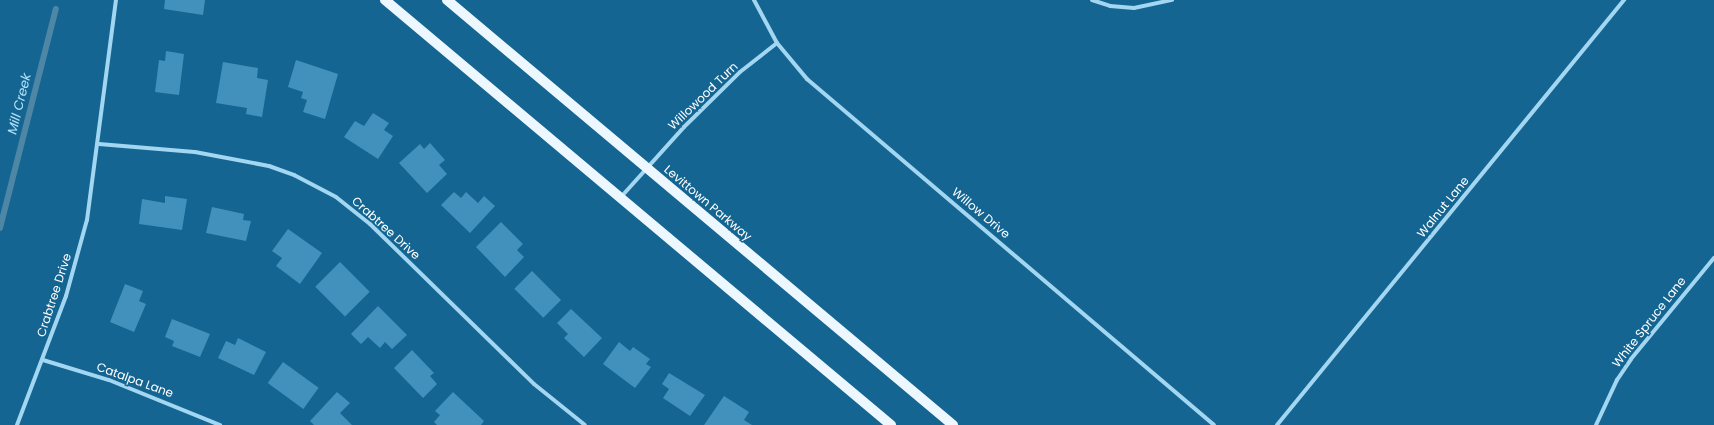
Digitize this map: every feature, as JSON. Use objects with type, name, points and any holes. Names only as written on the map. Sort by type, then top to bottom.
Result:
[{"type":"main road","points":[[385,0],[891,425]]},
{"type":"main road","name":"Levittown Parkway","points":[[447,0],[953,425]]},
{"type":"street","name":"Crabtree Drive","points":[[17,425],[42,360],[75,266],[87,220],[99,144],[116,0]]},
{"type":"street","name":"Willow Drive","points":[[754,0],[777,43],[807,78],[1214,425]]},
{"type":"street","points":[[1092,0],[1110,6],[1134,8],[1172,0]]},
{"type":"street","name":"Walnut Lane","points":[[1277,425],[1624,0]]},
{"type":"street","name":"Willowood Turn","points":[[621,197],[646,167],[740,72],[777,43]]},
{"type":"street","name":"Crabtree Drive","points":[[99,144],[195,152],[269,166],[294,175],[336,196],[370,224],[534,384],[585,425]]},
{"type":"street","name":"White Spruce Lane","points":[[1596,425],[1617,380],[1631,359],[1714,258]]},
{"type":"street","name":"Catalpa Lane","points":[[42,360],[109,380],[220,425]]},
{"type":"building","points":[[165,0],[205,0],[203,15],[164,9]]},
{"type":"building","points":[[166,51],[184,54],[179,95],[155,92],[159,60],[165,61]]},
{"type":"building","points":[[296,60],[338,74],[325,119],[303,112],[307,100],[301,98],[303,92],[288,87]]},
{"type":"building","points":[[223,62],[258,68],[257,78],[268,80],[262,117],[246,114],[247,108],[216,103]]},
{"type":"building","points":[[373,113],[389,123],[384,130],[393,136],[378,159],[344,137],[355,121],[364,126]]},
{"type":"building","points":[[430,143],[445,160],[439,165],[447,174],[427,193],[399,163],[420,144],[424,149]]},
{"type":"building","points":[[454,192],[461,198],[466,192],[478,203],[484,196],[495,206],[470,233],[441,205]]},
{"type":"building","points":[[165,196],[187,199],[182,230],[139,224],[142,199],[165,203]]},
{"type":"building","points":[[212,207],[244,214],[243,220],[251,221],[246,241],[206,233]]},
{"type":"building","points":[[501,222],[523,244],[517,250],[524,257],[505,277],[476,247]]},
{"type":"building","points":[[288,229],[322,253],[300,284],[276,266],[282,258],[272,251]]},
{"type":"building","points":[[340,262],[370,292],[345,316],[315,287]]},
{"type":"building","points":[[532,271],[561,300],[543,318],[514,289]]},
{"type":"building","points":[[125,284],[143,291],[139,301],[146,304],[134,332],[110,322]]},
{"type":"building","points":[[378,306],[407,335],[392,349],[385,342],[380,348],[368,337],[361,344],[351,334]]},
{"type":"building","points":[[571,309],[602,338],[584,357],[564,338],[568,334],[557,323]]},
{"type":"building","points":[[172,319],[210,334],[200,357],[172,346],[174,341],[165,337]]},
{"type":"building","points":[[238,338],[266,352],[254,375],[218,358],[226,341],[235,345]]},
{"type":"building","points":[[619,342],[630,351],[633,347],[650,359],[646,364],[651,367],[635,388],[603,364]]},
{"type":"building","points":[[412,350],[434,373],[430,376],[437,384],[423,398],[394,368]]},
{"type":"building","points":[[283,362],[319,388],[303,409],[268,383]]},
{"type":"building","points":[[669,373],[705,395],[690,416],[663,398],[669,389],[662,384]]},
{"type":"building","points":[[337,392],[350,403],[340,413],[352,425],[314,425],[310,421]]},
{"type":"building","points":[[453,392],[484,421],[481,425],[437,425],[434,422],[440,415],[435,411]]},
{"type":"building","points":[[724,396],[749,412],[744,420],[752,425],[704,425]]},
{"type":"waterway","name":"Mill Creek","points":[[0,228],[56,9]]}]
